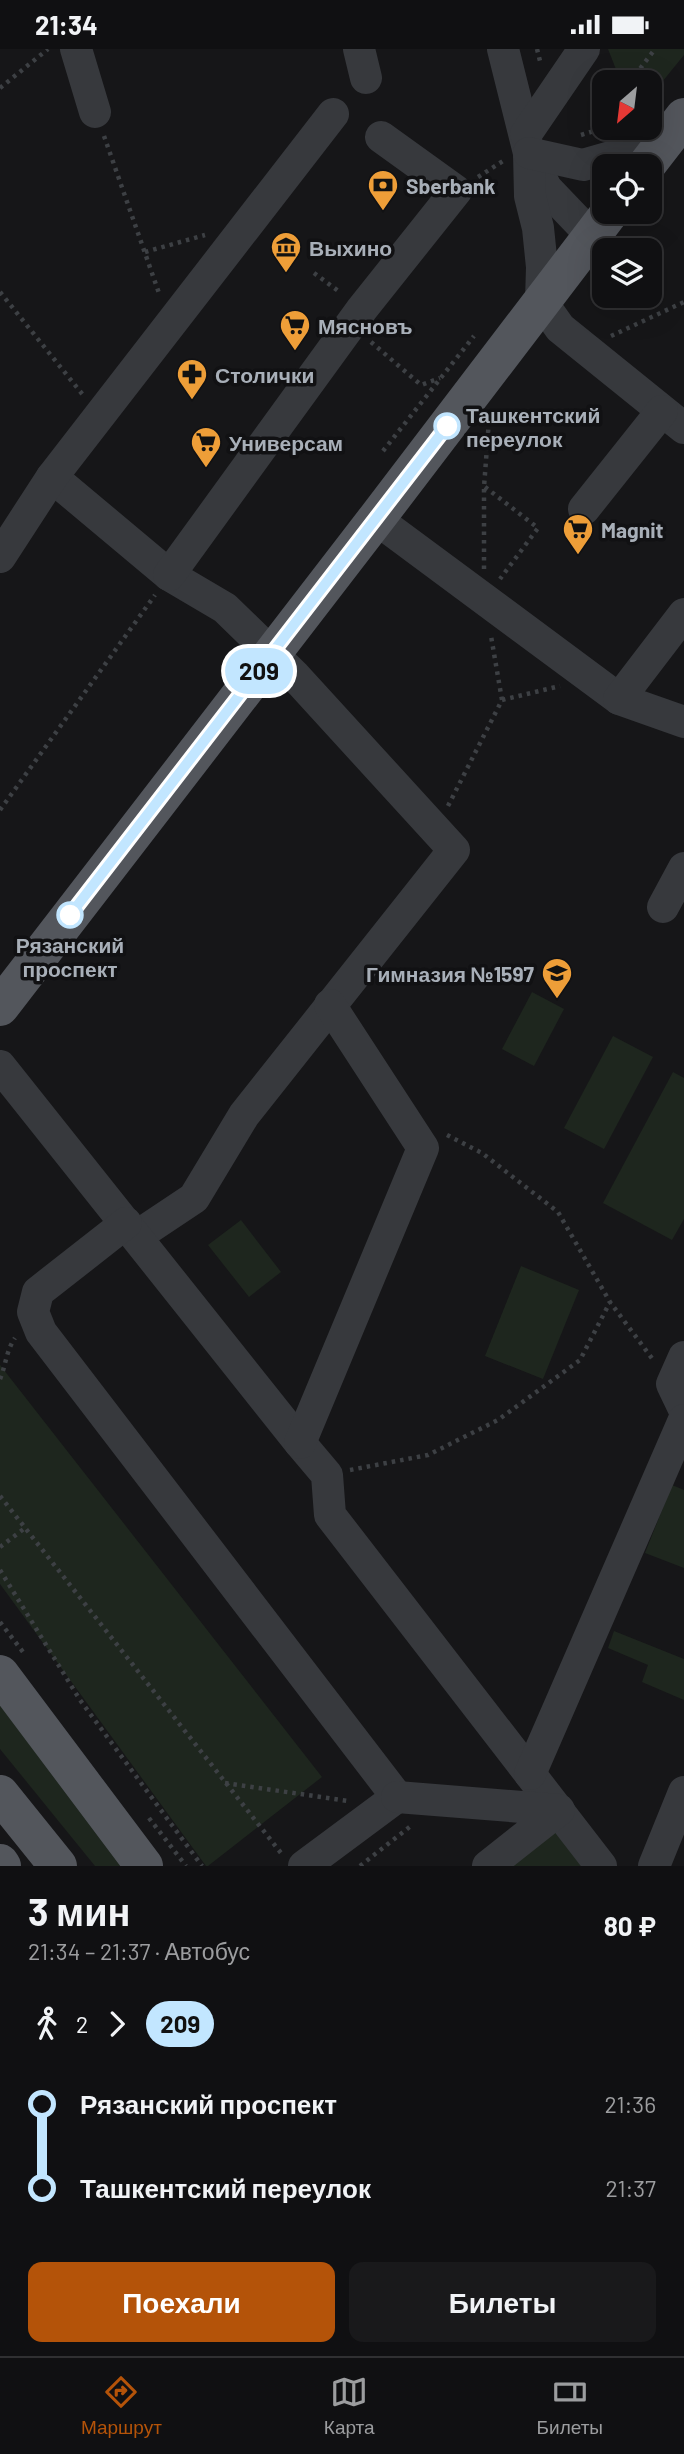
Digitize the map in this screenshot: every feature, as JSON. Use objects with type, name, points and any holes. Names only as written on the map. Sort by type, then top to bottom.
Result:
[{"type":"main road","points":[[655,154],[682,120]]},
{"type":"main road","points":[[0,1007],[600,224]]},
{"type":"main road","points":[[0,1674],[144,1866]]},
{"type":"main road","points":[[0,1794],[58,1866]]},
{"type":"street","points":[[76,49],[95,112]]},
{"type":"street","points":[[503,49],[538,228],[542,267],[541,301],[560,328],[673,420],[584,509]]},
{"type":"street","points":[[521,151],[584,49]]},
{"type":"street","points":[[0,557],[52,477],[333,114]]},
{"type":"street","points":[[521,151],[583,165],[611,157],[682,120]]},
{"type":"street","points":[[169,575],[362,309],[456,191],[381,137]]},
{"type":"street","points":[[521,151],[547,188],[592,217]]},
{"type":"street","points":[[52,477],[169,575],[225,608],[295,676],[454,849],[244,1115],[194,1198],[132,1230],[38,1292],[33,1312],[41,1332],[391,1801]]},
{"type":"street","points":[[376,519],[620,699],[684,722]]},
{"type":"street","points":[[620,699],[684,614]]},
{"type":"street","points":[[663,907],[684,868]]},
{"type":"street","points":[[300,1443],[423,1148],[330,1005]]},
{"type":"street","points":[[0,1066],[327,1475],[330,1515],[601,1866]]},
{"type":"street","points":[[530,1774],[681,1407]]},
{"type":"street","points":[[653,1866],[684,1792]]},
{"type":"street","points":[[293,1861],[391,1801],[559,1810]]},
{"type":"street","points":[[488,1866],[559,1810]]},
{"type":"path","points":[[0,88],[48,49]]},
{"type":"path","points":[[639,70],[655,49]]},
{"type":"path","points":[[95,112],[170,324]]},
{"type":"path","points":[[456,191],[521,151]]},
{"type":"path","points":[[145,252],[249,223]]},
{"type":"path","points":[[0,292],[99,416]]},
{"type":"path","points":[[585,348],[684,302]]},
{"type":"path","points":[[383,451],[475,335]]},
{"type":"path","points":[[484,487],[538,528],[484,599]]},
{"type":"path","points":[[0,810],[169,575]]},
{"type":"path","points":[[502,700],[591,678]]},
{"type":"path","points":[[400,1113],[482,1153],[558,1212],[610,1302],[681,1407]]},
{"type":"path","points":[[327,1475],[428,1455],[498,1420],[580,1360],[610,1302]]},
{"type":"path","points":[[0,1379],[7,1350],[33,1312]]},
{"type":"path","points":[[0,1496],[224,1783],[293,1861]]},
{"type":"path","points":[[0,1547],[24,1528]]},
{"type":"path","points":[[0,1570],[80,1700],[202,1866]]},
{"type":"path","points":[[224,1783],[391,1801]]},
{"type":"path","points":[[360,1866],[413,1824]]},
{"type":"shaded area","points":[[608,49],[684,49],[684,55],[662,82],[662,70],[616,70]]},
{"type":"shaded area","points":[[532,992],[564,1009],[534,1066],[502,1049]]},
{"type":"shaded area","points":[[613,1036],[653,1057],[604,1149],[564,1128]]},
{"type":"shaded area","points":[[673,1072],[684,1078],[684,1219],[672,1240],[603,1203]]},
{"type":"shaded area","points":[[241,1220],[281,1272],[249,1297],[208,1245]]},
{"type":"shaded area","points":[[521,1266],[579,1290],[543,1379],[485,1356]]},
{"type":"shaded area","points":[[0,1365],[322,1777],[208,1866],[0,1584]]},
{"type":"shaded area","points":[[672,1485],[684,1490],[684,1568],[645,1553]]},
{"type":"shaded area","points":[[614,1631],[684,1659],[684,1700],[642,1682],[648,1665],[608,1648]]},
{"type":"shaded area","points":[[0,1696],[129,1866],[95,1866],[0,1749]]},
{"type":"shaded area","points":[[552,1825],[583,1866],[498,1866]]},
{"type":"bus line","name":"209","points":[[70,915],[447,426]]},
{"type":"place","name":"Sberbank","points":[[383,212]]},
{"type":"place","name":"Выхино","points":[[286,274]]},
{"type":"place","name":"Мясновъ","points":[[295,352]]},
{"type":"place","name":"Столички","points":[[192,401]]},
{"type":"place","name":"Ташкентский переулок","points":[[447,426]]},
{"type":"place","name":"Универсам","points":[[206,469]]},
{"type":"place","name":"Magnit","points":[[578,556]]},
{"type":"place","name":"Рязанский проспект","points":[[70,915]]},
{"type":"place","name":"Гимназия №1597","points":[[557,1000]]}]
